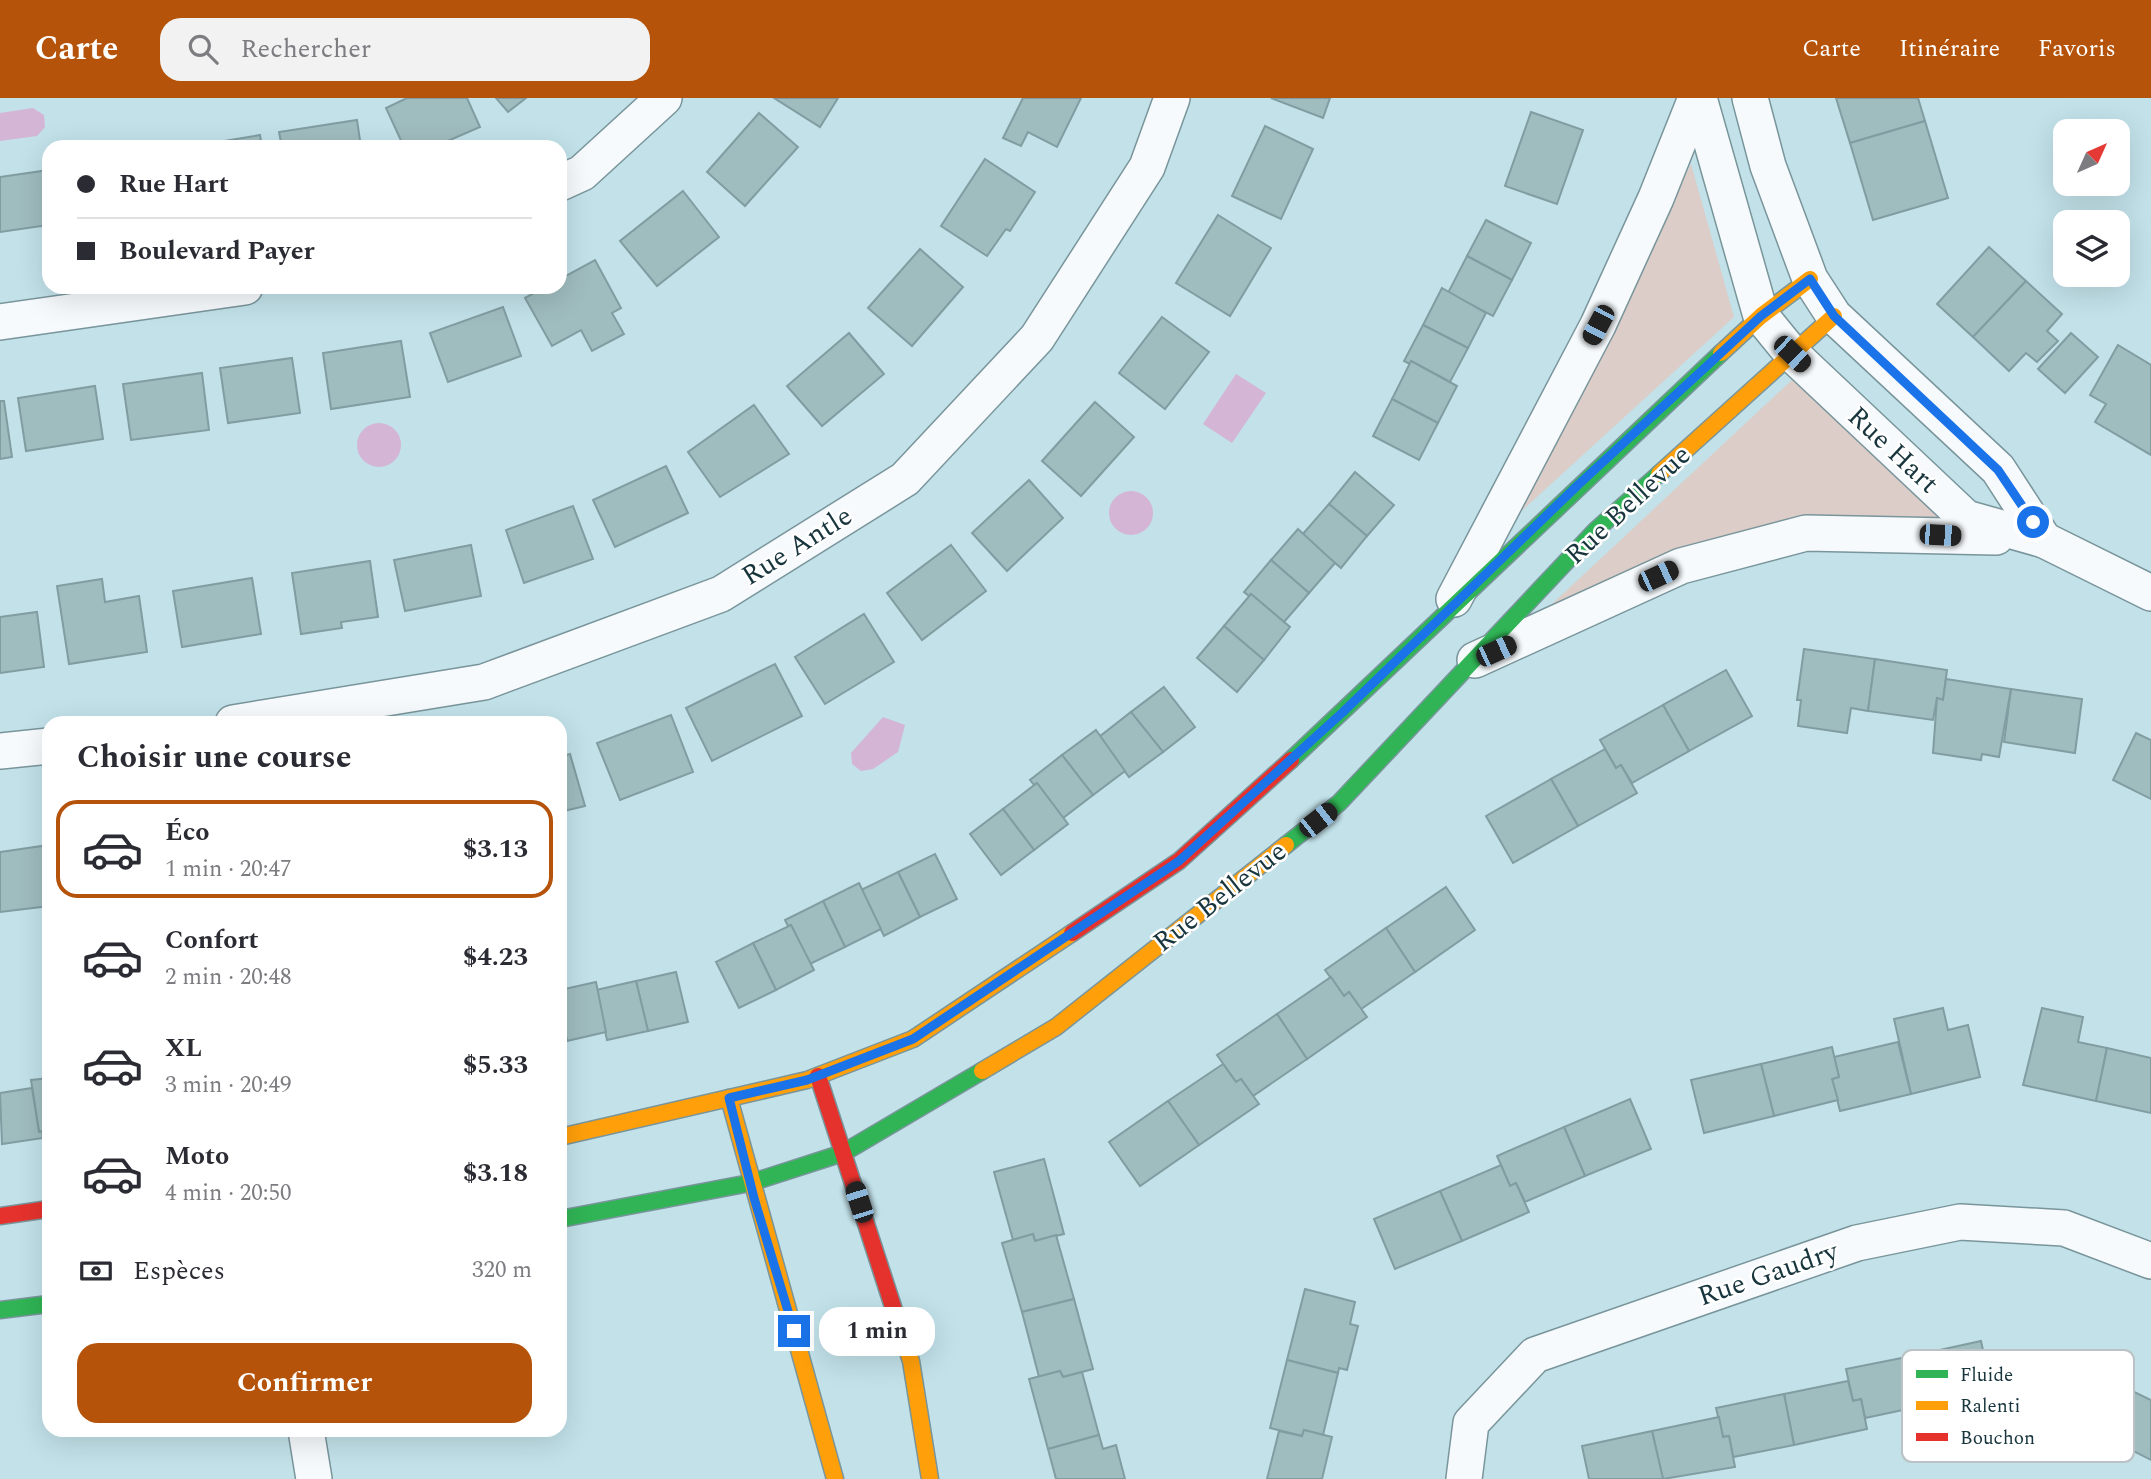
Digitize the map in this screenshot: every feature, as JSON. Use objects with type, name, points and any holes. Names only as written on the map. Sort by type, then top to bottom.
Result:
[{"type":"street","points":[[567,180],[582,173],[664,98]]},
{"type":"street","name":"Rue Antle","points":[[274,716],[496,678],[721,594],[905,479],[1037,338],[1147,167],[1172,98]]},
{"type":"street","name":"Rue Bellevue","points":[[1698,98],[1761,316],[1792,354]]},
{"type":"street","name":"Rue Bellevue","points":[[1446,612],[1598,325],[1698,98]]},
{"type":"street","points":[[1751,98],[1768,166],[1810,279],[1834,316]]},
{"type":"street","name":"Rue Bellevue","points":[[567,1135],[818,1076],[913,1039],[1179,861],[1761,316],[1810,279]]},
{"type":"street","points":[[0,322],[196,294]]},
{"type":"street","name":"Rue Bellevue","points":[[567,1218],[750,1183],[843,1153],[1056,1027],[1339,803],[1596,530],[1834,316]]},
{"type":"street","name":"Rue Hart","points":[[1834,316],[1998,470],[2044,540]]},
{"type":"street","name":"Rue Hart","points":[[1792,354],[1966,518],[2044,540],[2151,593]]},
{"type":"street","name":"Rue Hart","points":[[1472,662],[1681,566],[1806,533],[2044,540]]},
{"type":"street","points":[[0,751],[42,747]]},
{"type":"street","points":[[818,1076],[911,1361],[930,1479]]},
{"type":"street","points":[[729,1098],[750,1183],[816,1402],[835,1479]]},
{"type":"street","points":[[0,1216],[42,1210]]},
{"type":"street","name":"Rue Gaudry","points":[[1464,1479],[1471,1423],[1535,1355],[1857,1243],[1960,1222],[2064,1228],[2151,1261]]},
{"type":"street","points":[[0,1310],[42,1305]]},
{"type":"street","points":[[307,1437],[314,1479]]},
{"type":"shaded area","points":[[33,108],[44,115],[45,127],[37,136],[0,141],[0,113]]},
{"type":"shaded area","points":[[1691,164],[1734,317],[1515,517]]},
{"type":"shaded area","points":[[1236,374],[1266,393],[1232,443],[1203,424]]},
{"type":"shaded area","points":[[1794,378],[1944,523],[1911,524],[1536,619]]},
{"type":"shaded area","points":[[379,423],[395,429],[401,445],[395,461],[379,467],[363,461],[357,445],[363,429]]},
{"type":"shaded area","points":[[1131,491],[1147,497],[1153,513],[1147,529],[1131,535],[1115,529],[1109,513],[1115,497]]},
{"type":"shaded area","points":[[883,717],[905,725],[898,752],[873,769],[861,771],[852,764],[851,753]]},
{"type":"building","points":[[407,98],[467,98],[480,127],[450,140],[401,140],[386,108]]},
{"type":"building","points":[[496,98],[526,98],[508,112]]},
{"type":"building","points":[[774,98],[838,98],[820,127]]},
{"type":"building","points":[[1023,98],[1081,98],[1057,147],[1028,132],[1021,146],[1003,138]]},
{"type":"building","points":[[1271,98],[1330,98],[1323,118]]},
{"type":"building","points":[[1836,98],[1918,98],[1925,121],[1850,143]]},
{"type":"building","points":[[1531,112],[1583,130],[1557,204],[1505,186]]},
{"type":"building","points":[[759,113],[798,147],[745,206],[707,172]]},
{"type":"building","points":[[357,120],[360,140],[281,140],[279,132]]},
{"type":"building","points":[[1925,121],[1948,198],[1873,220],[1850,143]]},
{"type":"building","points":[[1265,126],[1313,149],[1281,219],[1232,196]]},
{"type":"building","points":[[260,135],[261,140],[230,140]]},
{"type":"building","points":[[985,159],[1035,192],[1010,231],[1006,229],[987,256],[941,226]]},
{"type":"building","points":[[42,171],[42,226],[0,232],[0,177]]},
{"type":"building","points":[[683,191],[719,237],[657,286],[620,241]]},
{"type":"building","points":[[1218,215],[1271,248],[1230,316],[1176,283]]},
{"type":"building","points":[[1486,220],[1531,243],[1512,280],[1467,256]]},
{"type":"building","points":[[1989,247],[2026,281],[1973,337],[1937,304]]},
{"type":"building","points":[[920,249],[963,287],[912,346],[868,308]]},
{"type":"building","points":[[1467,256],[1512,280],[1493,316],[1448,293]]},
{"type":"building","points":[[595,260],[621,308],[612,313],[624,334],[592,351],[581,330],[552,346],[525,298],[532,294],[567,294],[567,275]]},
{"type":"building","points":[[2026,281],[2062,314],[2047,331],[2058,341],[2037,362],[2026,353],[2009,371],[1973,337]]},
{"type":"building","points":[[1442,288],[1486,313],[1468,348],[1423,325]]},
{"type":"building","points":[[503,307],[521,356],[448,382],[430,333]]},
{"type":"building","points":[[1162,317],[1209,352],[1165,409],[1119,373]]},
{"type":"building","points":[[1423,325],[1468,348],[1450,382],[1411,361],[1410,364],[1404,361]]},
{"type":"building","points":[[849,333],[884,374],[822,426],[787,386]]},
{"type":"building","points":[[2071,333],[2098,357],[2065,393],[2038,369]]},
{"type":"building","points":[[401,341],[410,397],[331,409],[323,353]]},
{"type":"building","points":[[2118,345],[2151,365],[2151,455],[2095,422],[2106,404],[2090,395]]},
{"type":"building","points":[[292,358],[300,413],[228,423],[220,368]]},
{"type":"building","points":[[1411,361],[1457,386],[1438,423],[1392,399]]},
{"type":"building","points":[[202,373],[209,430],[131,440],[123,384]]},
{"type":"building","points":[[95,386],[103,439],[26,451],[18,398]]},
{"type":"building","points":[[1392,399],[1438,423],[1419,460],[1373,436]]},
{"type":"building","points":[[0,401],[4,401],[12,457],[0,459]]},
{"type":"building","points":[[1095,402],[1134,437],[1081,496],[1042,461]]},
{"type":"building","points":[[754,405],[789,454],[720,497],[688,452]]},
{"type":"building","points":[[666,466],[688,513],[615,547],[593,500]]},
{"type":"building","points":[[1355,472],[1394,505],[1367,536],[1329,504]]},
{"type":"building","points":[[1029,480],[1063,518],[1007,571],[972,533]]},
{"type":"building","points":[[1329,504],[1367,536],[1341,568],[1302,535]]},
{"type":"building","points":[[573,506],[593,559],[524,583],[506,530]]},
{"type":"building","points":[[1298,529],[1335,563],[1309,593],[1271,560]]},
{"type":"building","points":[[471,545],[481,596],[405,611],[394,560]]},
{"type":"building","points":[[951,545],[986,591],[922,640],[887,593]]},
{"type":"building","points":[[1271,560],[1309,593],[1284,622],[1251,594],[1249,596],[1244,592]]},
{"type":"building","points":[[370,561],[378,617],[341,622],[342,628],[301,634],[292,573]]},
{"type":"building","points":[[252,578],[261,634],[182,647],[173,591]]},
{"type":"building","points":[[102,579],[105,602],[139,596],[147,652],[69,664],[57,586]]},
{"type":"building","points":[[1251,594],[1290,627],[1264,660],[1224,626]]},
{"type":"building","points":[[37,612],[44,667],[0,673],[0,617]]},
{"type":"building","points":[[864,614],[894,662],[825,704],[795,657]]},
{"type":"building","points":[[1224,626],[1264,660],[1237,692],[1197,658]]},
{"type":"building","points":[[1804,649],[1875,659],[1868,711],[1851,708],[1847,733],[1798,726],[1801,700],[1797,700]]},
{"type":"building","points":[[1875,659],[1947,670],[1943,700],[1937,698],[1933,720],[1868,711]]},
{"type":"building","points":[[775,664],[802,716],[712,761],[686,708]]},
{"type":"building","points":[[1726,670],[1752,716],[1689,751],[1663,705]]},
{"type":"building","points":[[1946,679],[2011,689],[1999,757],[1982,754],[1981,760],[1933,753],[1937,698],[1943,700]]},
{"type":"building","points":[[1164,687],[1195,727],[1163,752],[1131,712]]},
{"type":"building","points":[[2011,689],[2082,699],[2075,753],[2004,742]]},
{"type":"building","points":[[1663,705],[1689,751],[1632,783],[1621,765],[1616,768],[1600,740]]},
{"type":"building","points":[[1131,712],[1163,752],[1129,777],[1099,737]]},
{"type":"building","points":[[671,715],[693,772],[620,800],[597,743]]},
{"type":"building","points":[[1096,730],[1125,771],[1093,795],[1062,755]]},
{"type":"building","points":[[2136,733],[2151,740],[2151,799],[2113,780]]},
{"type":"building","points":[[1605,749],[1616,768],[1621,765],[1637,793],[1578,826],[1551,779]]},
{"type":"building","points":[[570,754],[585,806],[567,810],[567,755]]},
{"type":"building","points":[[1062,755],[1093,795],[1063,818],[1037,783],[1034,785],[1030,780]]},
{"type":"building","points":[[1551,779],[1578,826],[1513,863],[1486,816]]},
{"type":"building","points":[[1037,783],[1068,824],[1034,850],[1003,809]]},
{"type":"building","points":[[1003,809],[1034,850],[1001,875],[970,834]]},
{"type":"building","points":[[42,846],[42,907],[0,912],[0,852]]},
{"type":"building","points":[[935,854],[957,899],[920,917],[898,872]]},
{"type":"building","points":[[898,872],[920,917],[884,936],[861,890]]},
{"type":"building","points":[[859,883],[881,929],[845,947],[823,901]]},
{"type":"building","points":[[1446,887],[1475,930],[1415,972],[1386,928]]},
{"type":"building","points":[[823,901],[845,947],[810,964],[791,925],[788,926],[785,920]]},
{"type":"building","points":[[791,925],[814,970],[776,990],[753,943]]},
{"type":"building","points":[[1386,928],[1415,972],[1361,1009],[1349,992],[1344,996],[1325,970]]},
{"type":"building","points":[[753,943],[776,990],[739,1008],[716,962]]},
{"type":"building","points":[[676,972],[688,1022],[648,1031],[636,981]]},
{"type":"building","points":[[1331,977],[1344,996],[1349,992],[1367,1017],[1307,1059],[1277,1014]]},
{"type":"building","points":[[636,981],[648,1031],[607,1040],[596,990]]},
{"type":"building","points":[[596,982],[606,1032],[567,1041],[567,988]]},
{"type":"building","points":[[1943,1008],[1948,1030],[1968,1025],[1980,1077],[1911,1094],[1894,1019]]},
{"type":"building","points":[[2042,1008],[2083,1017],[2078,1042],[2107,1048],[2096,1101],[2023,1085]]},
{"type":"building","points":[[1277,1014],[1307,1059],[1253,1096],[1241,1079],[1236,1082],[1217,1055]]},
{"type":"building","points":[[1898,1042],[1911,1094],[1840,1111],[1832,1079],[1839,1077],[1834,1057]]},
{"type":"building","points":[[1832,1047],[1839,1077],[1832,1079],[1838,1100],[1774,1116],[1761,1064]]},
{"type":"building","points":[[2107,1048],[2151,1058],[2151,1113],[2096,1101]]},
{"type":"building","points":[[1223,1064],[1236,1082],[1241,1079],[1259,1104],[1199,1145],[1168,1101]]},
{"type":"building","points":[[1761,1064],[1774,1116],[1704,1133],[1691,1080]]},
{"type":"building","points":[[42,1079],[42,1131],[39,1132],[31,1080]]},
{"type":"building","points":[[32,1088],[42,1138],[2,1144],[0,1093]]},
{"type":"building","points":[[1630,1099],[1651,1149],[1585,1176],[1564,1127]]},
{"type":"building","points":[[1168,1101],[1199,1145],[1140,1186],[1109,1142]]},
{"type":"building","points":[[1564,1127],[1585,1176],[1525,1202],[1516,1183],[1510,1186],[1497,1156]]},
{"type":"building","points":[[1044,1159],[1064,1234],[1035,1241],[1033,1234],[1013,1240],[994,1172]]},
{"type":"building","points":[[1501,1165],[1510,1186],[1516,1183],[1529,1212],[1462,1241],[1440,1191]]},
{"type":"building","points":[[1440,1191],[1462,1241],[1395,1269],[1374,1219]]},
{"type":"building","points":[[1033,1234],[1035,1241],[1056,1235],[1074,1299],[1022,1312],[1002,1243]]},
{"type":"building","points":[[1305,1289],[1355,1302],[1350,1324],[1358,1326],[1347,1370],[1339,1368],[1338,1373],[1287,1360]]},
{"type":"building","points":[[1074,1299],[1093,1369],[1063,1377],[1060,1371],[1039,1377],[1022,1312]]},
{"type":"building","points":[[1981,1341],[1983,1350],[1940,1350]]},
{"type":"building","points":[[1902,1358],[1902,1410],[1865,1418],[1861,1399],[1853,1401],[1846,1369]]},
{"type":"building","points":[[1287,1360],[1338,1373],[1323,1435],[1304,1430],[1302,1436],[1270,1428]]},
{"type":"building","points":[[1060,1371],[1063,1377],[1082,1372],[1099,1435],[1048,1449],[1029,1379]]},
{"type":"building","points":[[1848,1381],[1853,1401],[1861,1399],[1867,1429],[1794,1445],[1784,1394]]},
{"type":"building","points":[[2134,1392],[2151,1400],[2151,1460],[2134,1451]]},
{"type":"building","points":[[1784,1394],[1794,1445],[1733,1457],[1729,1436],[1723,1437],[1716,1408]]},
{"type":"building","points":[[1719,1417],[1723,1437],[1729,1436],[1735,1467],[1663,1479],[1652,1431]]},
{"type":"building","points":[[1304,1430],[1332,1437],[1322,1479],[1267,1479],[1279,1431],[1302,1436]]},
{"type":"building","points":[[1652,1431],[1663,1479],[1589,1479],[1582,1446]]},
{"type":"building","points":[[1099,1435],[1103,1449],[1116,1445],[1125,1479],[1056,1479],[1048,1449]]},
{"type":"traffic: fast","points":[[1291,760],[1721,353]]},
{"type":"traffic: fast","points":[[1286,845],[1339,803],[1596,530],[1659,474]]},
{"type":"traffic: fast","points":[[567,1218],[750,1183],[843,1153],[982,1071]]},
{"type":"traffic: fast","points":[[0,1310],[42,1305]]},
{"type":"traffic: slow","points":[[1721,353],[1761,316],[1810,279]]},
{"type":"traffic: slow","points":[[1659,474],[1834,316]]},
{"type":"traffic: slow","points":[[982,1071],[1056,1027],[1286,845]]},
{"type":"traffic: slow","points":[[567,1135],[807,1080],[913,1039],[1072,933]]},
{"type":"traffic: slow","points":[[729,1098],[835,1479]]},
{"type":"traffic: slow","points":[[897,1319],[911,1361],[930,1479]]},
{"type":"traffic: jam","points":[[1072,933],[1179,861],[1291,760]]},
{"type":"traffic: jam","points":[[818,1076],[897,1319]]},
{"type":"traffic: jam","points":[[0,1216],[42,1210]]},
{"type":"route","points":[[794,1331],[754,1198],[729,1098],[807,1080],[913,1039],[1179,861],[1343,712],[1578,485],[1761,316],[1810,279],[1834,316],[1998,470],[2033,522]]}]
